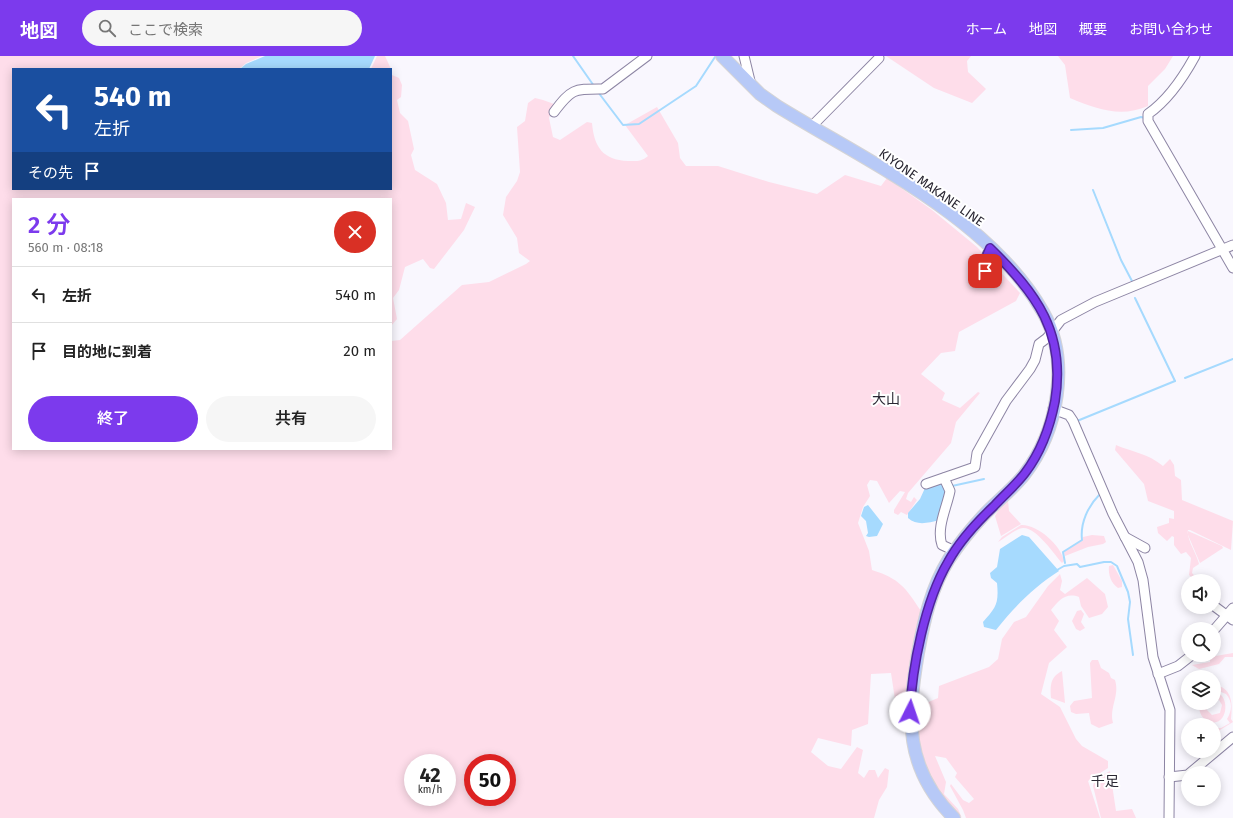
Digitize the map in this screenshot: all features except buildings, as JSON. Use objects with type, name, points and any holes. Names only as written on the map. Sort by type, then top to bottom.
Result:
[{"type":"main road","name":"KIYONE MAKANE LINE","points":[[722,56],[751,85],[777,106],[900,179],[977,235],[1026,287],[1042,312],[1051,331],[1058,368],[1053,409],[1046,436],[1029,468],[1016,484],[969,531],[955,551],[938,581],[924,624],[913,682],[910,721],[915,750],[924,776],[939,802],[954,818]]},
{"type":"street","points":[[554,112],[567,96],[582,88],[603,89],[647,56]]},
{"type":"street","points":[[744,56],[751,85]]},
{"type":"street","points":[[1195,56],[1178,84],[1166,99],[1148,114],[1148,121],[1220,250],[1233,268]]},
{"type":"street","points":[[811,127],[879,58]]},
{"type":"street","points":[[926,484],[948,484],[975,467],[977,453],[1006,401],[1030,369],[1035,360],[1039,344],[1044,341],[1061,320],[1095,302],[1233,245]]},
{"type":"street","points":[[983,281],[987,255],[990,248]]},
{"type":"street","points":[[1053,409],[1069,415],[1073,421],[1113,514],[1138,562],[1144,580],[1149,633],[1158,674],[1170,710],[1169,818]]},
{"type":"street","points":[[948,484],[941,526],[941,541],[942,545],[955,551]]},
{"type":"street","points":[[1125,537],[1145,548]]},
{"type":"street","points":[[1221,610],[1231,615],[1221,624]]},
{"type":"street","points":[[1158,674],[1178,666],[1183,662]]},
{"type":"street","points":[[1198,766],[1233,737]]},
{"type":"street","points":[[1169,777],[1181,776]]},
{"type":"shaded area","points":[[0,56],[262,56],[246,63],[240,68],[12,68],[12,190],[392,190],[392,75],[399,78],[402,85],[401,97],[397,100],[400,113],[408,121],[414,149],[411,155],[415,170],[437,184],[446,203],[448,220],[461,219],[466,203],[475,207],[464,230],[434,269],[430,268],[423,259],[405,267],[399,290],[393,298],[397,319],[392,325],[392,198],[12,198],[12,450],[392,450],[392,341],[400,340],[462,285],[489,282],[530,261],[519,253],[517,238],[503,215],[506,197],[517,181],[520,172],[517,127],[525,121],[528,103],[535,98],[554,104],[549,118],[553,137],[560,140],[587,122],[592,123],[595,139],[601,151],[612,158],[619,160],[638,161],[648,156],[625,125],[657,107],[678,143],[680,158],[686,166],[718,166],[769,182],[817,194],[845,175],[881,186],[887,178],[932,210],[977,247],[1020,293],[1016,301],[959,332],[955,351],[941,353],[921,374],[945,393],[942,400],[960,408],[978,392],[980,393],[956,422],[951,443],[908,493],[906,499],[911,502],[914,497],[917,500],[907,515],[901,512],[898,515],[894,513],[894,510],[905,492],[900,491],[889,503],[877,481],[870,480],[867,485],[870,496],[863,507],[858,523],[869,551],[872,570],[889,577],[901,585],[911,596],[921,611],[911,656],[905,720],[901,723],[898,719],[891,673],[871,674],[868,724],[852,730],[851,746],[818,738],[811,752],[828,766],[841,769],[857,747],[863,750],[858,773],[864,778],[869,770],[875,770],[878,778],[885,768],[889,770],[887,787],[879,800],[874,818],[0,818]]},
{"type":"shaded area","points":[[377,56],[385,56],[391,68],[371,68]]},
{"type":"shaded area","points":[[886,56],[971,56],[967,61],[968,72],[986,89],[972,103],[934,88]]},
{"type":"shaded area","points":[[1058,56],[1173,56],[1165,69],[1148,86],[1148,106],[1138,110],[1118,112],[1099,109],[1070,98],[1065,65]]},
{"type":"shaded area","points":[[1116,445],[1146,456],[1163,466],[1170,459],[1174,465],[1175,476],[1181,480],[1182,500],[1233,521],[1231,550],[1188,530],[1189,537],[1199,564],[1193,568],[1193,574],[1189,574],[1191,558],[1186,552],[1181,554],[1174,545],[1174,537],[1172,536],[1167,541],[1158,533],[1157,527],[1169,523],[1169,518],[1174,519],[1174,511],[1148,501],[1144,484],[1115,450]]},
{"type":"shaded area","points":[[1008,500],[1009,511],[1021,524],[1001,536],[995,516],[1002,504]]},
{"type":"shaded area","points":[[1021,525],[1034,528],[1053,542],[1058,548],[1064,561],[1062,563],[1039,536],[1028,529],[1023,528],[1017,530],[998,542],[1002,537]]},
{"type":"shaded area","points":[[1188,531],[1222,546],[1223,548],[1200,563],[1188,535]]},
{"type":"shaded area","points":[[1092,535],[1104,536],[1106,542],[1065,556],[1064,552],[1083,540],[1083,537]]},
{"type":"shaded area","points":[[1113,565],[1122,581],[1122,587],[1118,588],[1110,578],[1109,566]]},
{"type":"shaded area","points":[[1060,574],[1062,581],[1060,590],[1065,594],[1087,578],[1105,594],[1108,607],[1102,614],[1089,618],[1081,606],[1079,597],[1067,596],[1060,600],[1051,610],[1059,621],[1054,630],[1067,647],[1049,663],[1041,694],[1060,707],[1076,739],[1082,746],[1108,761],[1108,768],[1088,781],[1100,818],[966,818],[950,786],[951,784],[963,800],[969,803],[974,799],[955,777],[957,773],[946,758],[935,756],[946,782],[944,794],[958,809],[962,818],[951,807],[932,781],[919,752],[916,737],[916,721],[919,706],[938,698],[939,686],[989,667],[998,659],[1002,639],[1014,622],[1026,617],[1048,586]]},
{"type":"shaded area","points":[[1081,610],[1084,614],[1081,622],[1085,628],[1080,631],[1076,629],[1072,621],[1077,611]]},
{"type":"shaded area","points":[[1233,653],[1233,657],[1225,657],[1221,662],[1221,655]]},
{"type":"shaded area","points":[[1092,660],[1098,660],[1101,668],[1109,673],[1111,678],[1115,680],[1116,686],[1116,696],[1112,712],[1113,723],[1099,728],[1091,724],[1089,713],[1076,714],[1071,712],[1070,706],[1074,701],[1092,698],[1090,663]]},
{"type":"shaded area","points":[[1221,662],[1219,664],[1199,669],[1192,665]]},
{"type":"shaded area","points":[[1062,671],[1065,703],[1051,698],[1053,679]]},
{"type":"shaded area","points":[[1221,687],[1228,692],[1230,697],[1232,707],[1231,719],[1233,722],[1221,729],[1230,723],[1227,719],[1230,713],[1231,703],[1226,694],[1221,692]]},
{"type":"shaded area","points":[[1221,695],[1224,699],[1225,712],[1221,719],[1202,717],[1200,710],[1207,710],[1212,715],[1220,713],[1222,705]]},
{"type":"shaded area","points":[[1110,771],[1116,811],[1132,809],[1136,818],[1101,818],[1093,786],[1095,779]]},
{"type":"water","points":[[265,56],[375,56],[369,68],[241,68],[246,64]]},
{"type":"water","points":[[940,484],[946,488],[947,491],[939,520],[927,523],[911,521],[908,518],[908,513],[920,499],[925,488]]},
{"type":"water","points":[[868,505],[883,524],[877,536],[866,536],[868,533],[866,521],[861,516],[864,507]]},
{"type":"water","points":[[1022,535],[1029,537],[1059,571],[1025,598],[996,630],[984,627],[983,622],[994,609],[997,601],[997,583],[991,578],[990,573],[997,567],[1000,549]]},
{"type":"waterway","points":[[573,56],[594,86]]},
{"type":"waterway","points":[[598,92],[623,125],[639,124],[696,86],[715,57]]},
{"type":"waterway","points":[[1071,130],[1103,128],[1141,117],[1145,118]]},
{"type":"waterway","points":[[1093,190],[1121,260],[1133,283]]},
{"type":"waterway","points":[[1135,298],[1175,381]]},
{"type":"waterway","points":[[1185,378],[1233,359]]},
{"type":"waterway","points":[[1077,421],[1175,381]]},
{"type":"waterway","points":[[952,486],[984,479]]},
{"type":"waterway","points":[[1065,563],[1063,552],[1082,540],[1082,527],[1086,515],[1100,494]]},
{"type":"waterway","points":[[1057,570],[1064,566],[1077,564],[1080,567],[1104,562],[1111,562],[1117,566],[1128,592],[1130,602],[1128,619],[1133,655]]},
{"type":"district","name":"大山","points":[[886,399]]},
{"type":"district","name":"千足","points":[[1105,781]]},
{"type":"route","points":[[910,712],[913,682],[924,624],[938,581],[960,543],[969,531],[1016,484],[1033,462],[1046,436],[1055,398],[1058,360],[1055,343],[1048,322],[1035,300],[1018,277],[990,248],[987,255],[985,271]]}]
